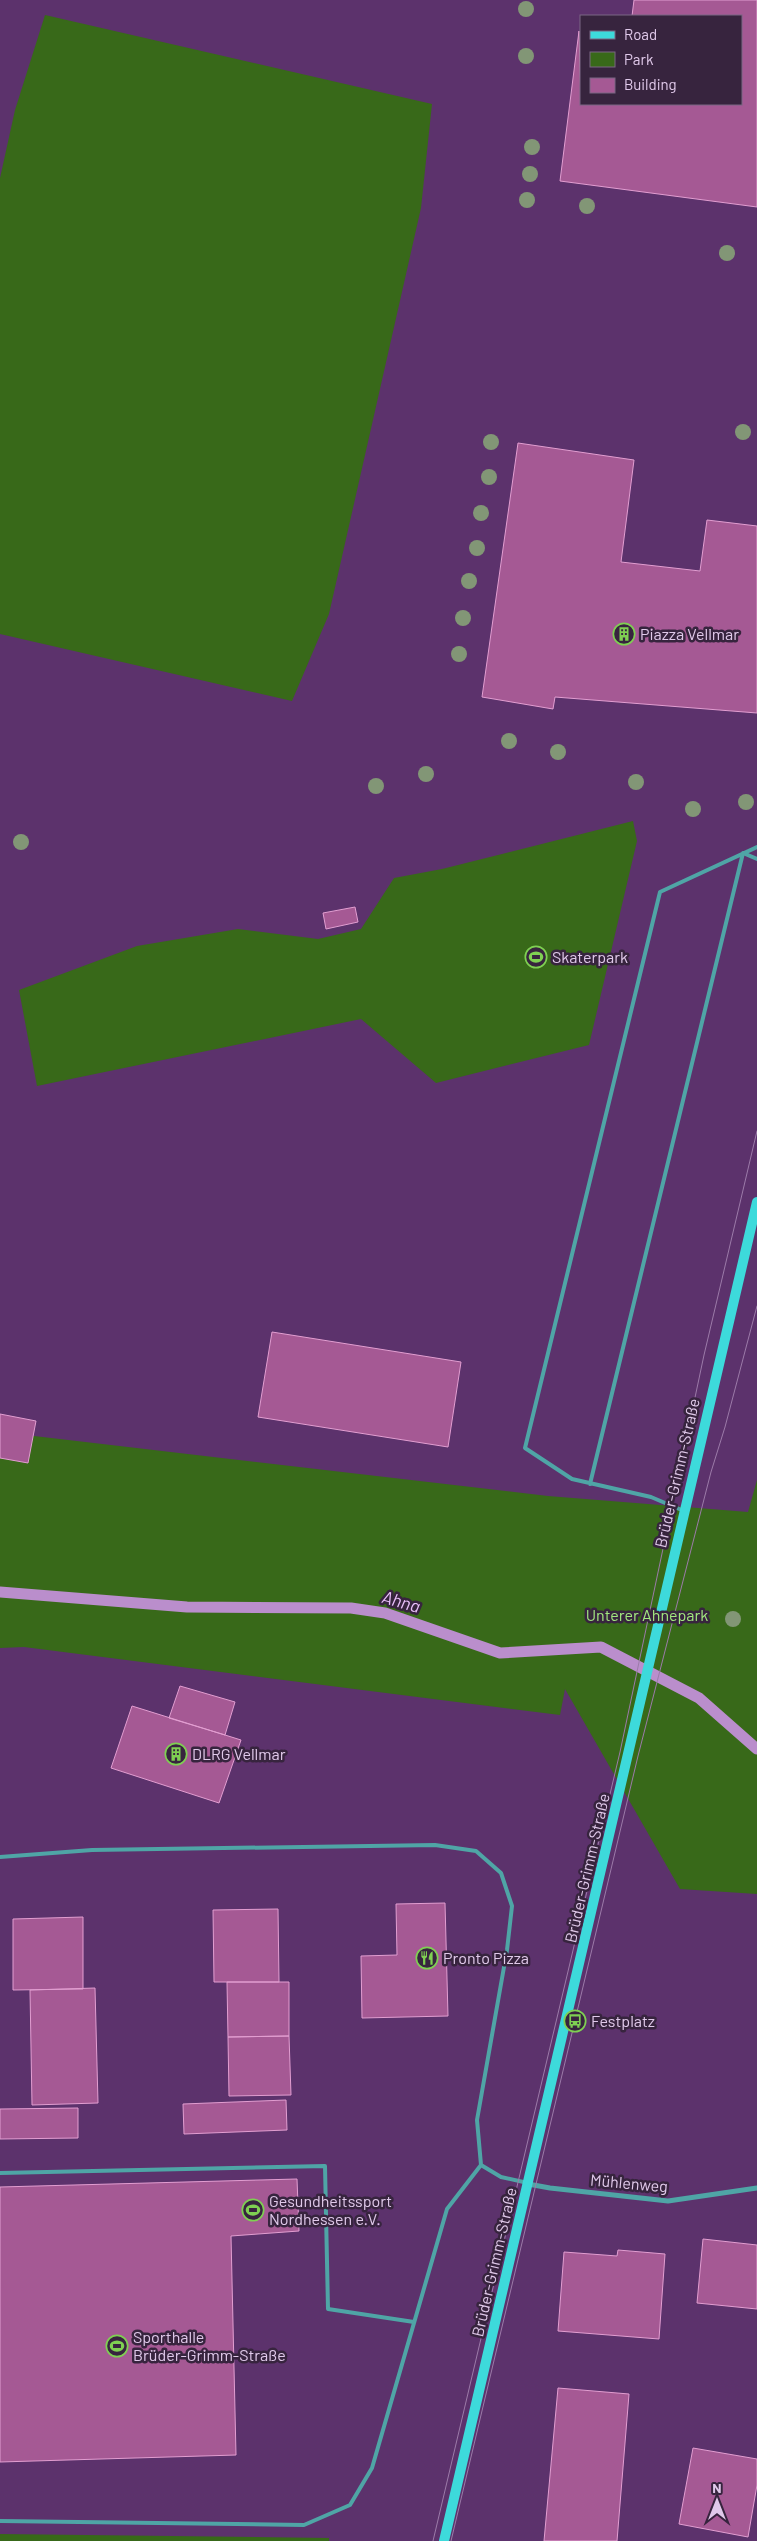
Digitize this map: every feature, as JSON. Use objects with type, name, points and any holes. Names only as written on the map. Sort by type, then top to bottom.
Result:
[{"type":"street","name":"Brüder-Grimm-Straße","points":[[444,2541],[757,1202]]},
{"type":"street","name":"Mühlenweg","points":[[528,2184],[668,2201],[757,2188]]},
{"type":"lane","points":[[684,1511],[651,1497],[572,1479],[525,1448],[660,892],[757,847]]},
{"type":"lane","points":[[743,853],[757,859]]},
{"type":"lane","points":[[590,1484],[743,853]]},
{"type":"lane","points":[[0,1857],[92,1850],[435,1845],[476,1851],[501,1873],[512,1906],[507,1950],[477,2120],[480,2165],[447,2209],[372,2468],[350,2505],[304,2525],[0,2521]]},
{"type":"lane","points":[[480,2165],[501,2177],[528,2184]]},
{"type":"lane","points":[[0,2174],[325,2166],[328,2309],[414,2322]]},
{"type":"green space","points":[[45,15],[432,104],[421,208],[329,614],[292,701],[0,634],[0,178],[15,110]]},
{"type":"green space","points":[[633,821],[637,841],[589,1045],[436,1083],[361,1019],[37,1086],[19,990],[137,946],[238,929],[318,939],[361,929],[394,878],[442,869]]},
{"type":"green space","name":"Unterer Ahnepark","points":[[0,1432],[548,1496],[748,1512],[757,1480],[757,1894],[680,1889],[565,1689],[560,1715],[24,1647],[0,1648]]},
{"type":"green space","points":[[0,2534],[329,2538],[329,2541],[0,2541]]},
{"type":"building","points":[[634,0],[757,0],[757,207],[560,181],[579,31],[580,105],[742,105],[742,15],[632,15]]},
{"type":"building","name":"Piazza Vellmar","points":[[518,443],[634,460],[621,562],[700,571],[707,520],[757,526],[757,713],[555,697],[553,709],[482,697]]},
{"type":"building","points":[[355,907],[358,922],[326,929],[323,913]]},
{"type":"building","points":[[272,1332],[461,1362],[448,1447],[258,1417]]},
{"type":"building","points":[[0,1414],[36,1421],[28,1463],[0,1458]]},
{"type":"building","points":[[180,1686],[235,1702],[225,1735],[169,1718]]},
{"type":"building","name":"DLRG Vellmar","points":[[132,1706],[241,1740],[219,1803],[111,1768]]},
{"type":"building","points":[[445,1903],[448,2016],[362,2018],[361,1956],[397,1955],[396,1904]]},
{"type":"building","points":[[278,1909],[279,1982],[214,1982],[213,1910]]},
{"type":"building","points":[[83,1917],[83,1989],[13,1990],[13,1919]]},
{"type":"building","points":[[227,1982],[289,1982],[289,2036],[228,2037]]},
{"type":"building","points":[[95,1988],[98,2103],[32,2105],[30,1990]]},
{"type":"building","points":[[289,2036],[291,2095],[229,2096],[228,2037]]},
{"type":"building","points":[[286,2100],[287,2130],[184,2134],[183,2104]]},
{"type":"building","points":[[78,2108],[78,2138],[0,2139],[0,2109]]},
{"type":"building","name":"Sporthalle Brüder-Grimm-Straße","points":[[297,2179],[299,2231],[231,2236],[236,2455],[0,2462],[0,2187]]},
{"type":"building","points":[[703,2239],[757,2245],[757,2309],[697,2303]]},
{"type":"building","points":[[618,2250],[665,2254],[659,2339],[558,2331],[564,2252],[617,2256]]},
{"type":"building","points":[[558,2388],[629,2394],[617,2541],[544,2541]]},
{"type":"building","points":[[693,2448],[757,2459],[757,2485],[748,2537],[679,2524]]},
{"type":"waterway","name":"Ahna","points":[[0,1592],[187,1607],[351,1608],[385,1613],[500,1653],[601,1647],[699,1698],[757,1749]]},
{"type":"tram line","points":[[433,2541],[620,1752],[704,1355],[757,1131]]},
{"type":"tram line","points":[[451,2541],[638,1756],[711,1472],[757,1306]]},
{"type":"place","name":"Piazza Vellmar","points":[[624,634]]},
{"type":"place","name":"Skaterpark","points":[[536,957]]},
{"type":"place","name":"DLRG Vellmar","points":[[176,1754]]},
{"type":"place","name":"Pronto Pizza","points":[[427,1958]]},
{"type":"place","name":"Festplatz","points":[[575,2021]]},
{"type":"place","name":"Gesundheitssport Nordhessen e.V.","points":[[253,2210]]},
{"type":"place","name":"Sporthalle Brüder-Grimm-Straße","points":[[117,2346]]}]
